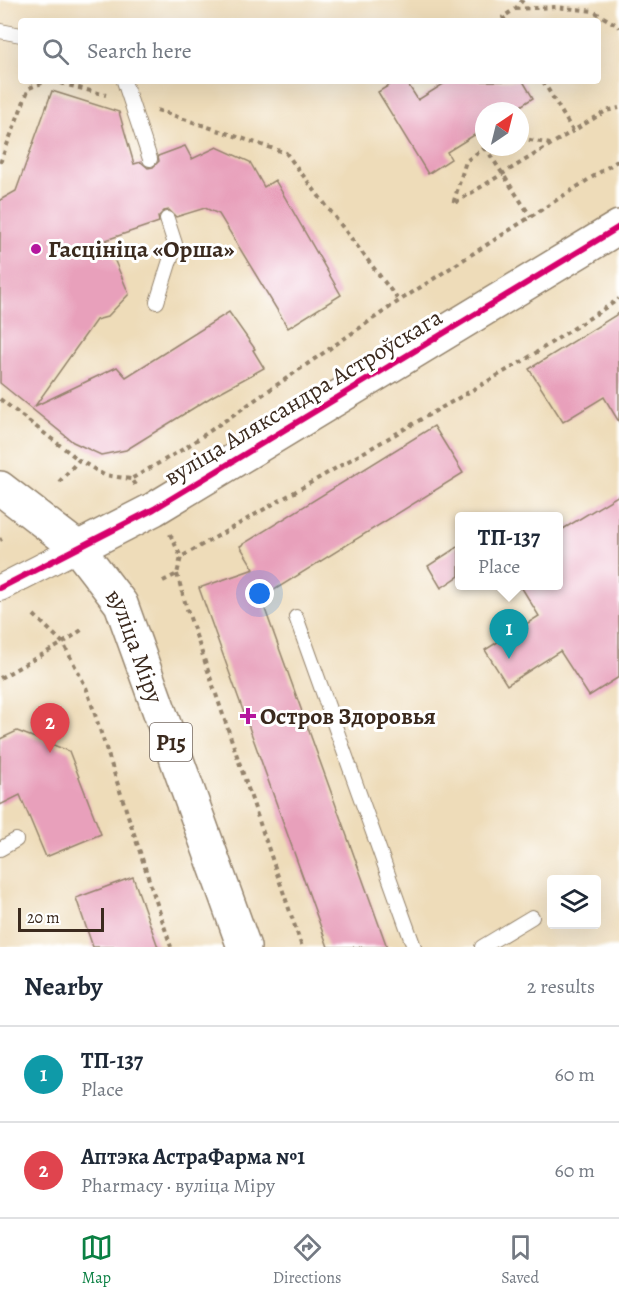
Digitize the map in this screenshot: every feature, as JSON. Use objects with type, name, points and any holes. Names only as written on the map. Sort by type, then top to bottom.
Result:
[{"type":"street","name":"вуліца Аляксандра Астроўскага","points":[[0,588],[154,509],[619,227]]},
{"type":"street","name":"вуліца Міру","points":[[0,488],[78,548],[121,604],[244,947]]},
{"type":"lane","points":[[0,31],[18,34]]},
{"type":"lane","points":[[125,84],[150,159]]},
{"type":"lane","points":[[157,302],[176,244],[167,219]]},
{"type":"lane","points":[[296,617],[414,947]]},
{"type":"lane","points":[[0,849],[16,840]]},
{"type":"lane","points":[[482,947],[532,917]]},
{"type":"path","points":[[504,18],[523,0]]},
{"type":"path","points":[[515,9],[556,7],[593,11],[619,28]]},
{"type":"path","points":[[0,163],[29,88],[39,84]]},
{"type":"path","points":[[64,84],[130,101],[286,153],[399,302]]},
{"type":"path","points":[[545,84],[573,130]]},
{"type":"path","points":[[475,154],[466,161],[453,204],[573,130],[606,111],[619,108]]},
{"type":"path","points":[[529,140],[551,144]]},
{"type":"path","points":[[491,156],[531,217]]},
{"type":"path","points":[[0,399],[79,460],[104,475],[131,479],[185,448],[399,302],[619,160]]},
{"type":"path","points":[[181,557],[523,361],[619,299]]},
{"type":"path","points":[[59,482],[79,460]]},
{"type":"path","points":[[131,479],[140,491]]},
{"type":"path","points":[[170,534],[181,557],[177,574],[187,609],[302,947]]},
{"type":"path","points":[[163,581],[177,574]]},
{"type":"path","points":[[34,615],[63,643],[86,687],[171,947]]},
{"type":"path","points":[[0,678],[63,643],[83,629]]},
{"type":"building","points":[[391,84],[408,84],[418,100],[443,84],[525,84],[533,98],[527,102],[475,102],[475,135],[447,152],[451,159],[428,174],[378,92]]},
{"type":"building","points":[[52,91],[119,112],[134,164],[141,162],[148,168],[153,167],[159,161],[158,156],[185,146],[192,159],[217,147],[250,162],[264,187],[275,180],[341,295],[288,328],[219,214],[205,208],[176,217],[169,210],[164,211],[158,217],[159,222],[106,240],[129,294],[107,317],[96,320],[35,406],[117,367],[126,377],[229,312],[255,349],[253,350],[264,368],[213,396],[126,450],[101,455],[73,442],[0,383],[0,200],[16,191]]},
{"type":"building","points":[[619,313],[619,422],[604,397],[563,422],[529,369]]},
{"type":"building","points":[[434,426],[463,473],[261,598],[387,947],[328,947],[199,588],[254,569],[240,546]]},
{"type":"building","points":[[619,495],[619,677],[589,696],[560,651],[507,685],[485,650],[539,616],[523,590],[563,590],[563,529]]},
{"type":"building","points":[[455,549],[455,579],[441,588],[428,566]]},
{"type":"building","points":[[17,731],[69,751],[101,834],[46,857],[20,795],[0,805],[0,739]]},
{"type":"building","points":[[133,877],[158,947],[93,947],[76,898]]},
{"type":"cycle path","points":[[0,588],[154,509],[619,227]]},
{"type":"place","name":"Гасцініца «Орша»","points":[[36,249]]},
{"type":"place","name":"ТП-137","points":[[509,659]]},
{"type":"place","name":"Остров Здоровья","points":[[248,716]]},
{"type":"place","name":"Аптэка АстраФарма №1","points":[[50,753]]}]
